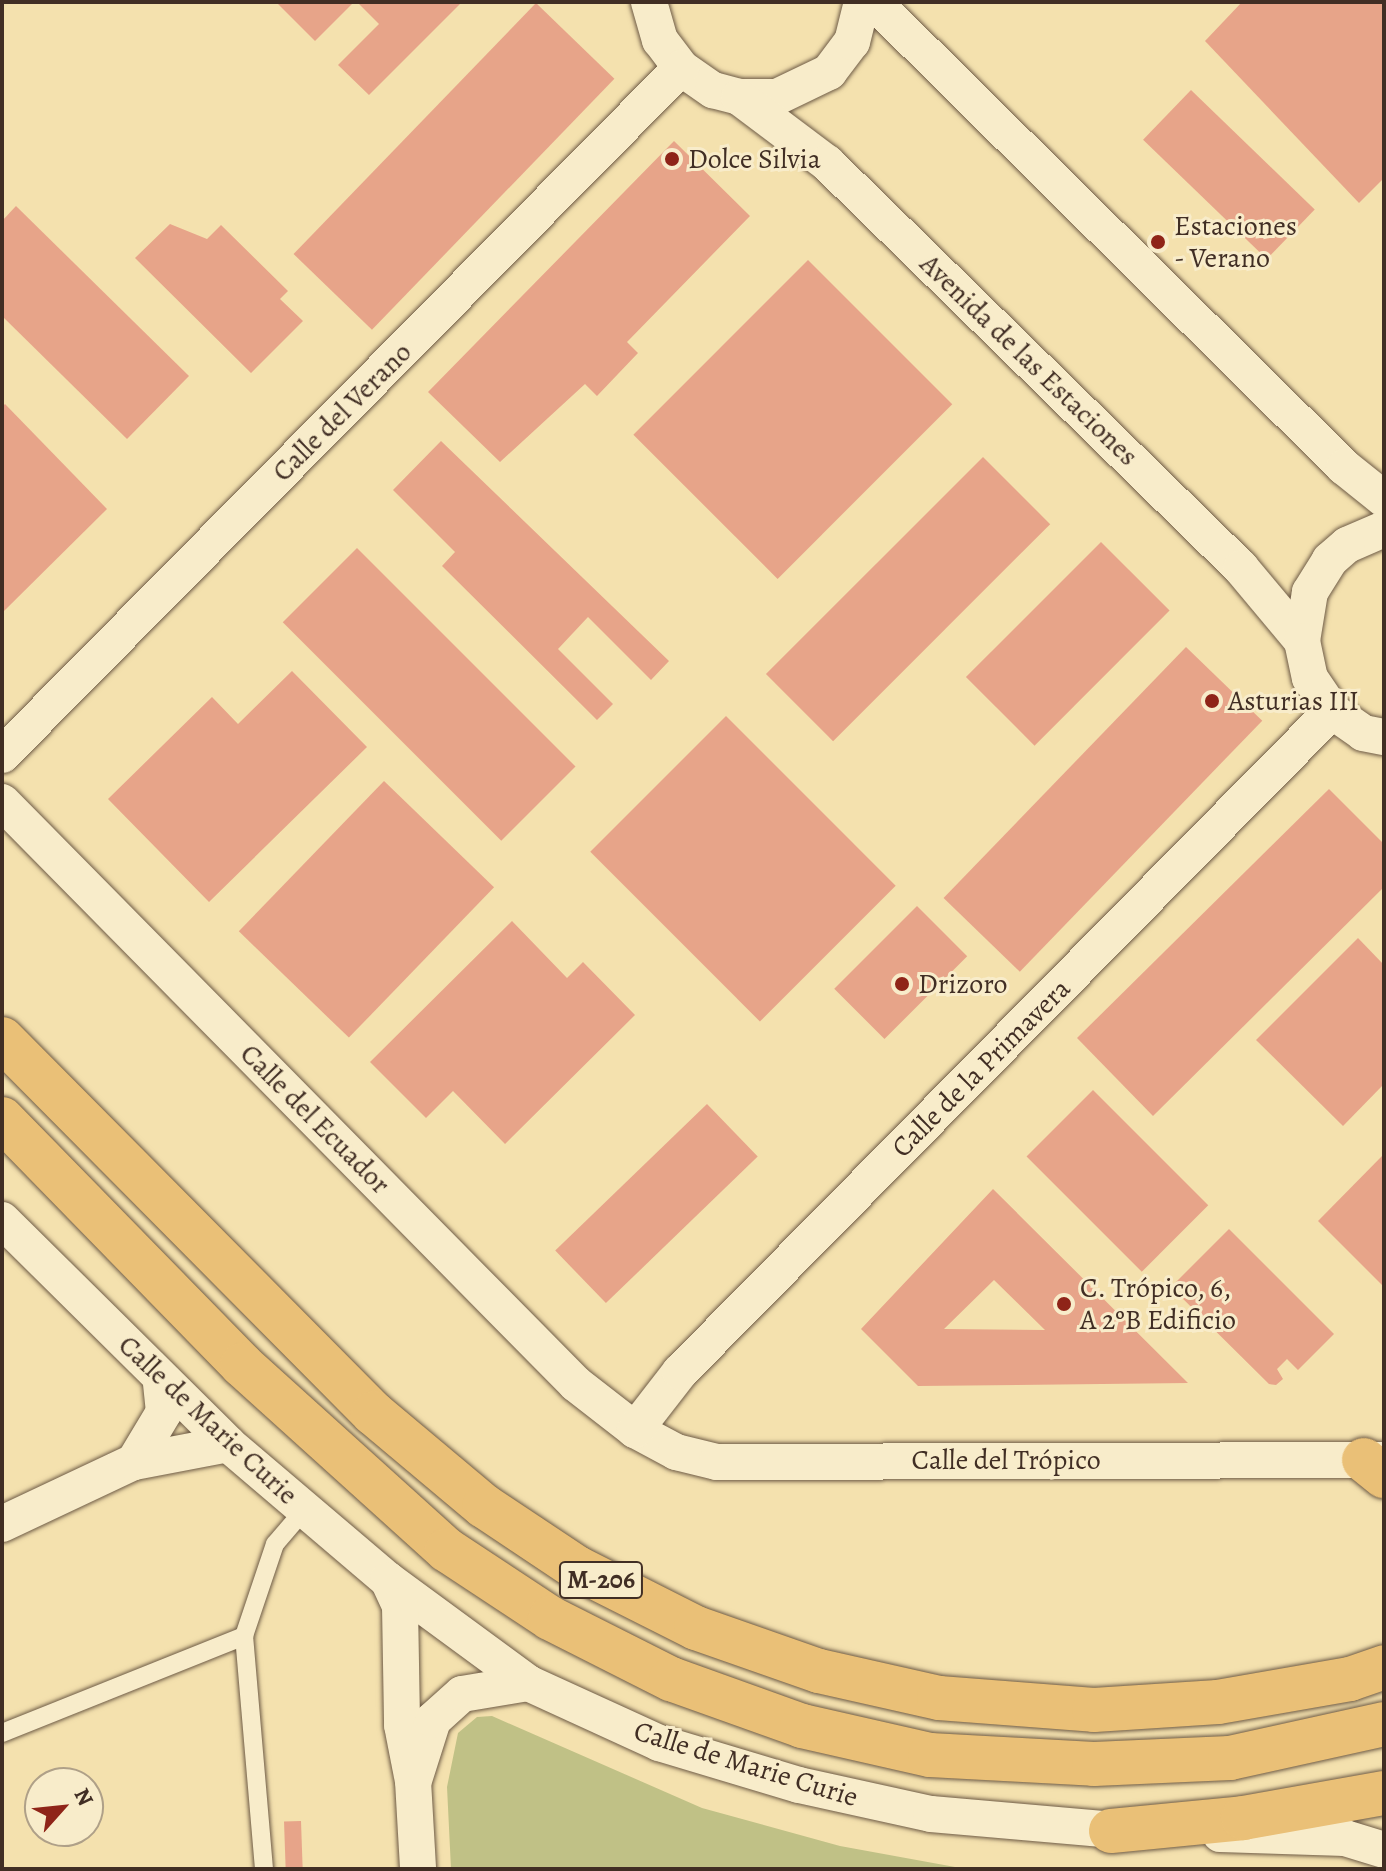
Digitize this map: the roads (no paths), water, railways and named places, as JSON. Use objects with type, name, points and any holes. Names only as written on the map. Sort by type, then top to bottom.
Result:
[{"type":"main road","name":"M-206","points":[[2,1039],[373,1413],[484,1506],[577,1568],[696,1628],[819,1671],[939,1698],[1094,1710],[1218,1702],[1350,1679],[1384,1667]]},
{"type":"main road","name":"M-206","points":[[2,1119],[242,1365],[447,1550],[550,1618],[671,1679],[802,1726],[945,1756],[1094,1764],[1230,1758],[1384,1724]]},
{"type":"main road","points":[[1111,1831],[1243,1818],[1384,1793]]},
{"type":"street","points":[[648,2],[660,40],[681,68],[713,90],[739,97],[777,97],[829,72],[852,42],[862,2]]},
{"type":"street","points":[[874,2],[1344,467],[1384,499]]},
{"type":"street","name":"Calle del Verano","points":[[2,755],[681,68]]},
{"type":"street","name":"Avenida de las Estaciones","points":[[739,97],[827,163],[1241,568],[1302,641]]},
{"type":"street","points":[[1384,529],[1347,545],[1330,560],[1310,592],[1302,641],[1310,678],[1332,711],[1363,733],[1384,737]]},
{"type":"street","name":"Calle de la Primavera","points":[[635,1430],[680,1372],[1332,711]]},
{"type":"street","name":"Calle del Ecuador","points":[[2,802],[576,1384],[635,1430]]},
{"type":"street","name":"Calle de Marie Curie","points":[[2,1220],[161,1382],[228,1444],[388,1580],[528,1683],[659,1743],[799,1785],[931,1814],[1111,1831],[1345,1838],[1384,1850]]},
{"type":"street","points":[[134,1462],[164,1412],[161,1382]]},
{"type":"street","name":"Calle del Trópico","points":[[635,1430],[676,1452],[717,1462],[1377,1465]]},
{"type":"street","points":[[2,1524],[134,1462],[228,1444]]},
{"type":"street","points":[[388,1580],[400,1606],[402,1725],[413,1781],[418,1869]]},
{"type":"street","points":[[413,1781],[433,1720],[462,1694],[528,1683]]},
{"type":"lane","points":[[264,1869],[244,1636],[275,1544],[305,1509]]},
{"type":"lane","points":[[2,1733],[244,1636]]},
{"type":"place","name":"Dolce Silvia","points":[[672,159]]},
{"type":"place","name":"Estaciones - Verano","points":[[1158,242]]},
{"type":"place","name":"Asturias III","points":[[1212,701]]},
{"type":"place","name":"Drizoro","points":[[902,984]]},
{"type":"place","name":"C. Trópico, 6, A 2ºB Edificio","points":[[1064,1304]]}]
